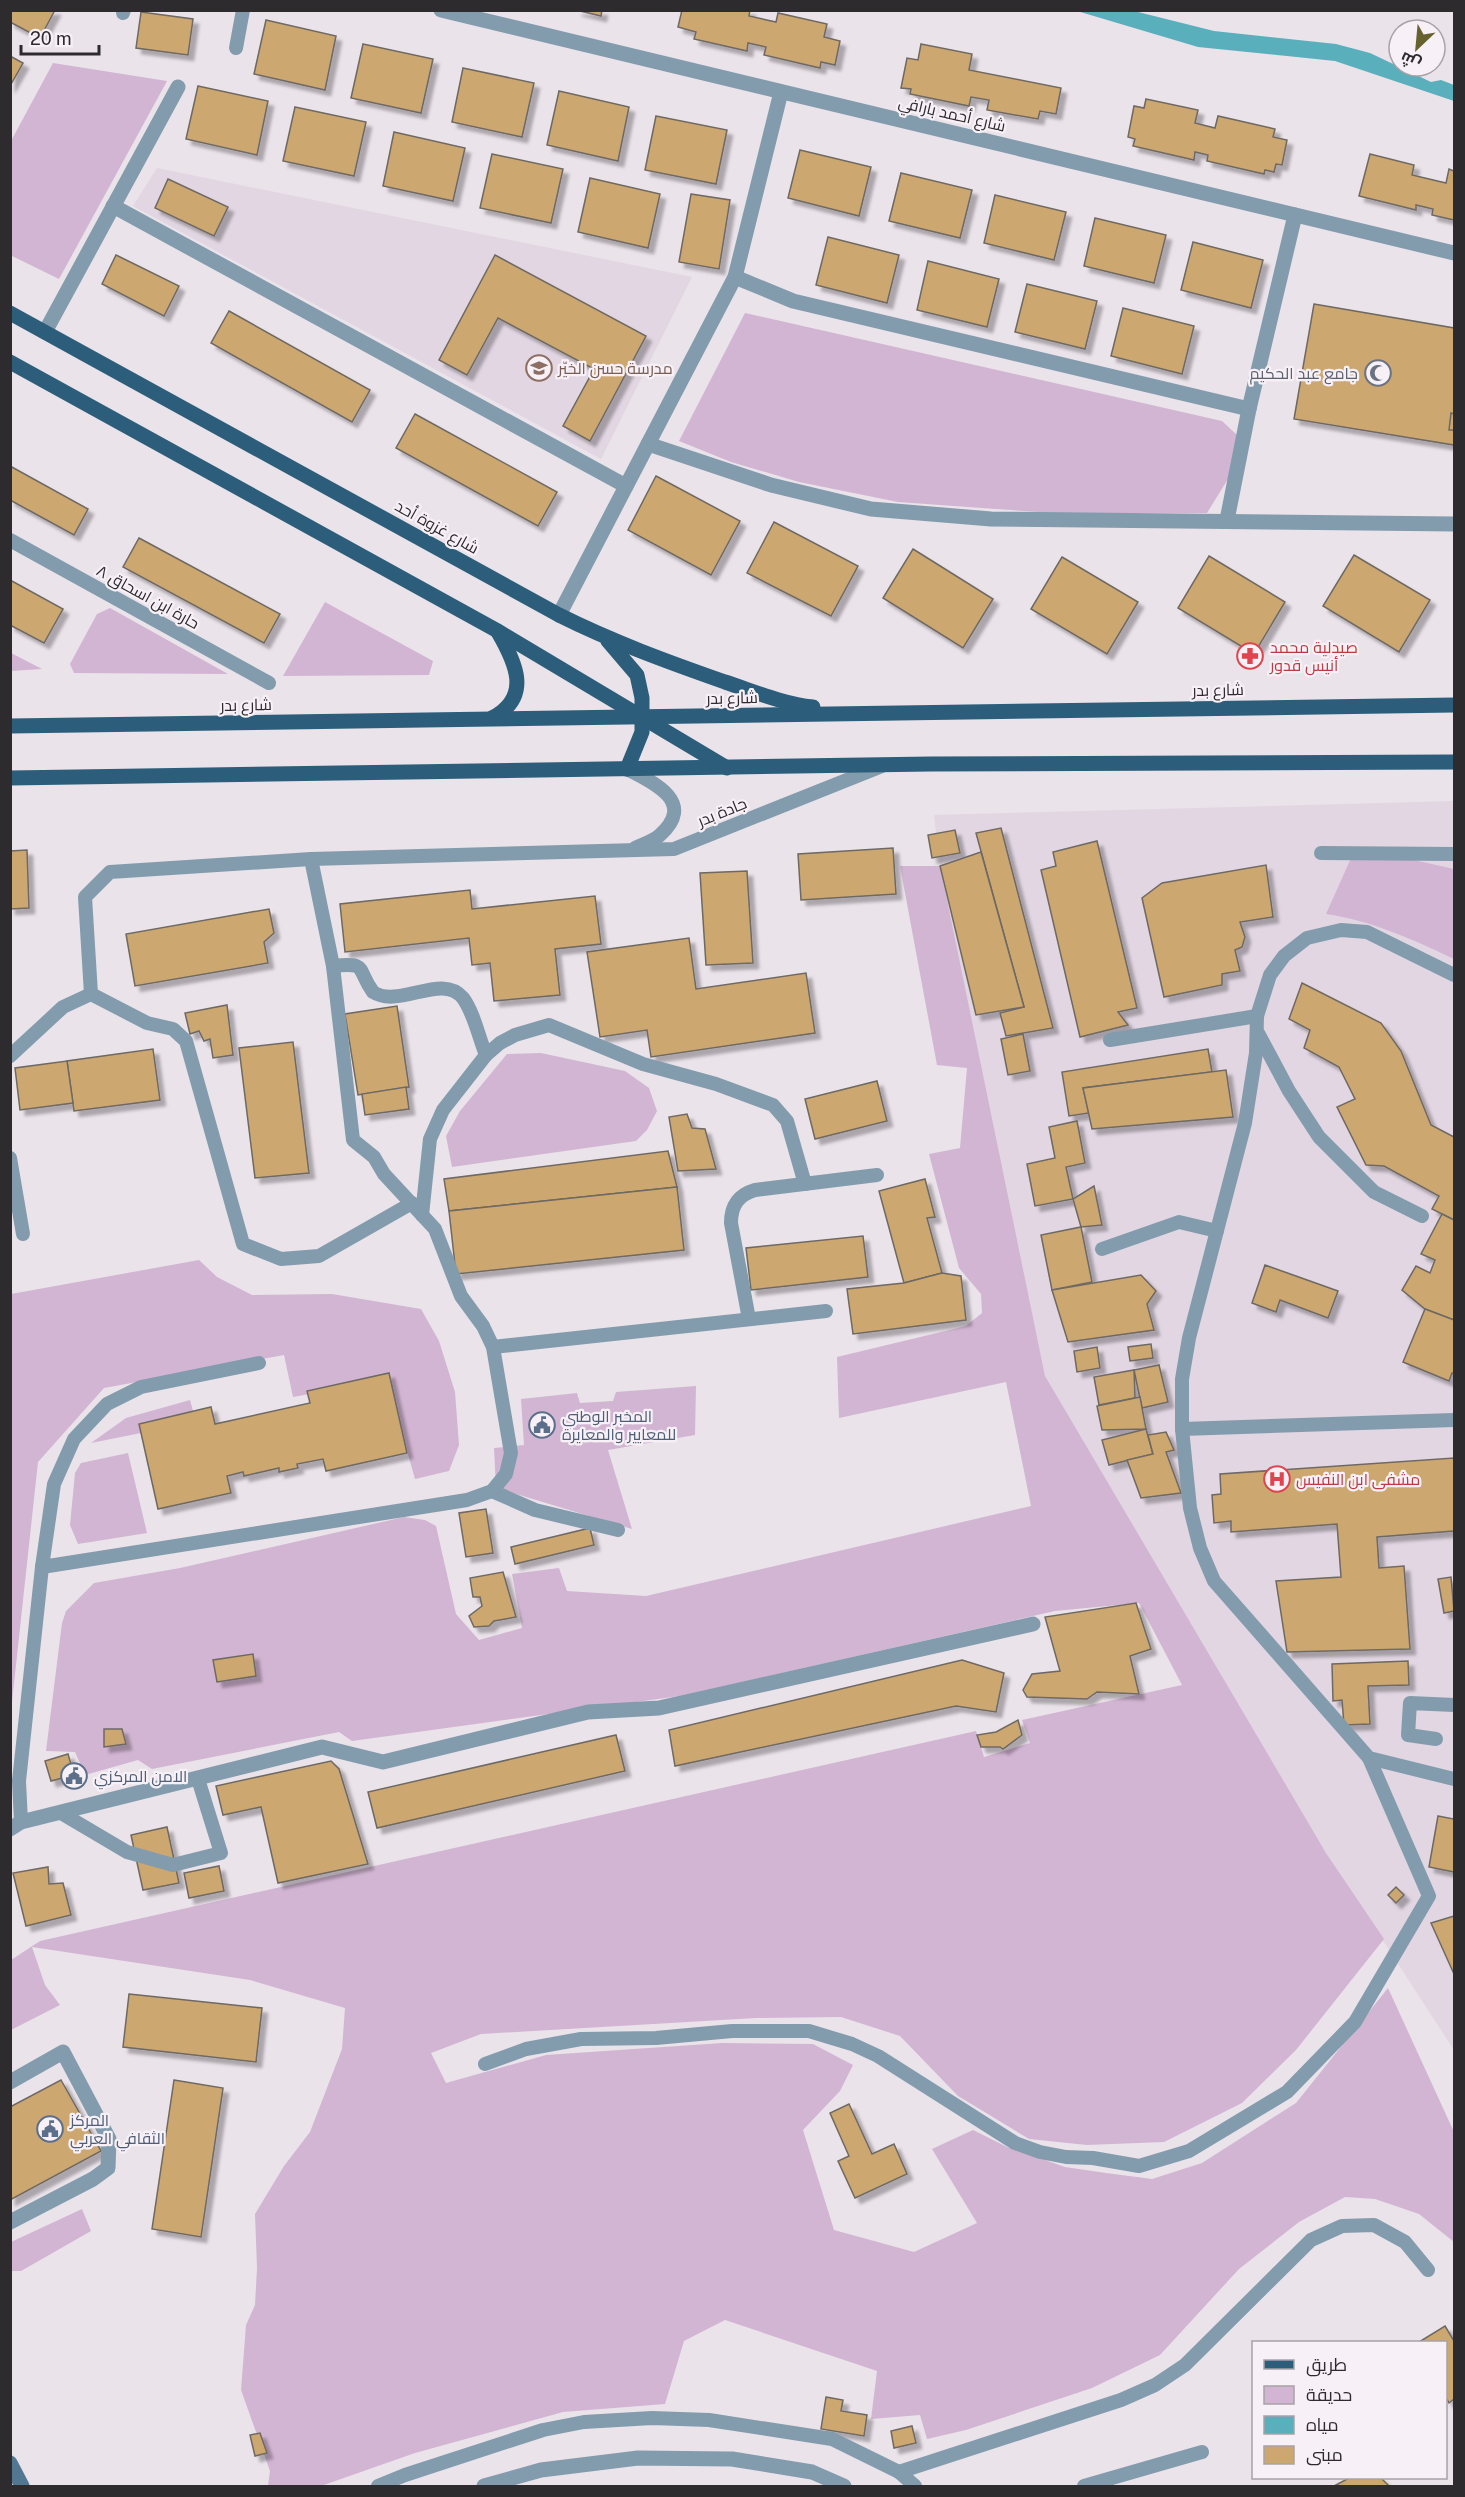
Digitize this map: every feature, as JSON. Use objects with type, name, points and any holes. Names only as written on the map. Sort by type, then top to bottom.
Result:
[{"type":"main road","name":"شارع غزوة أحد","points":[[10,313],[559,615],[606,638],[683,668],[798,705],[869,713]]},
{"type":"main road","points":[[10,362],[496,630],[727,768]]},
{"type":"main road","points":[[491,719],[505,711],[514,697],[518,682],[516,667],[496,630]]},
{"type":"main road","points":[[606,638],[637,675],[644,717],[639,744],[627,769]]},
{"type":"main road","name":"شارع بدر","points":[[10,726],[1455,705]]},
{"type":"main road","points":[[10,778],[883,766],[1455,762]]},
{"type":"street","name":"شارع أحمد بارافي","points":[[441,10],[1455,253]]},
{"type":"street","points":[[45,332],[178,87]]},
{"type":"street","points":[[559,615],[735,277],[781,92]]},
{"type":"street","points":[[113,206],[626,486]]},
{"type":"street","points":[[1227,520],[1249,409],[1295,215]]},
{"type":"street","points":[[735,277],[793,301],[1249,409]]},
{"type":"street","points":[[648,444],[771,485],[871,509],[991,519],[1455,524]]},
{"type":"street","points":[[16,1826],[322,1747],[383,1762],[588,1712],[659,1708],[1033,1624]]},
{"type":"street","points":[[10,2082],[63,2052],[109,2139],[108,2168],[93,2179],[10,2222]]},
{"type":"street","points":[[484,2487],[541,2470],[638,2458],[732,2459],[812,2472],[843,2487]]},
{"type":"street","points":[[10,2463],[20,2485]]},
{"type":"lane","points":[[236,48],[242,11]]},
{"type":"lane","name":"حارة ابن اسحاق ٨","points":[[10,540],[269,683]]},
{"type":"lane","name":"جادة بدر","points":[[91,994],[85,897],[110,872],[311,859],[564,850],[674,849],[883,766]]},
{"type":"lane","points":[[627,769],[657,784],[670,795],[674,808],[671,821],[660,835],[633,849]]},
{"type":"lane","points":[[1321,853],[1455,854]]},
{"type":"lane","points":[[42,1567],[467,1500],[492,1491],[506,1474],[511,1452],[492,1347],[483,1326],[462,1296],[435,1229],[384,1174],[374,1157],[353,1140],[333,966],[311,859]]},
{"type":"lane","points":[[485,2064],[526,2049],[581,2039],[656,2038],[732,2031],[808,2031],[852,2044],[878,2056],[1015,2143],[1040,2152],[1139,2166],[1189,2151],[1287,2092],[1355,2022],[1429,1896],[1369,1758],[1214,1581],[1200,1548],[1190,1508],[1182,1429],[1182,1379],[1189,1338],[1245,1123],[1256,1053],[1257,1017],[1270,975],[1284,956],[1307,938],[1341,930],[1367,932],[1455,975]]},
{"type":"lane","points":[[333,966],[353,964],[357,966],[364,973],[373,992],[385,998],[441,988],[456,992],[466,1003],[486,1055]]},
{"type":"lane","points":[[10,1056],[63,1007],[91,994],[147,1023],[173,1029],[186,1041],[243,1244],[281,1259],[319,1256],[412,1203]]},
{"type":"lane","points":[[1110,1040],[1257,1017]]},
{"type":"lane","points":[[422,1215],[430,1139],[443,1110],[486,1055],[515,1035],[549,1025],[643,1064],[716,1084],[773,1105],[787,1121],[805,1184]]},
{"type":"lane","points":[[1257,1031],[1289,1091],[1319,1137],[1374,1192],[1422,1216]]},
{"type":"lane","points":[[10,1158],[23,1234]]},
{"type":"lane","points":[[749,1319],[731,1223],[733,1207],[737,1200],[748,1192],[877,1175]]},
{"type":"lane","points":[[1102,1249],[1179,1222],[1217,1231]]},
{"type":"lane","points":[[492,1347],[826,1311]]},
{"type":"lane","points":[[16,1826],[42,1567],[54,1484],[74,1439],[107,1404],[141,1387],[259,1363]]},
{"type":"lane","points":[[1182,1429],[1455,1420]]},
{"type":"lane","points":[[492,1491],[535,1510],[618,1530]]},
{"type":"lane","points":[[1436,1739],[1408,1735],[1410,1703],[1455,1705]]},
{"type":"lane","points":[[1369,1758],[1455,1779]]},
{"type":"lane","points":[[61,1813],[127,1852],[173,1865],[221,1853],[198,1779]]},
{"type":"lane","points":[[898,2472],[1121,2400],[1155,2385],[1185,2365],[1311,2240],[1342,2226],[1374,2225],[1405,2242],[1428,2270]]},
{"type":"lane","points":[[378,2487],[405,2475],[543,2430],[584,2422],[652,2418],[709,2420],[831,2439],[898,2472],[915,2487]]},
{"type":"lane","points":[[1084,2487],[1203,2452]]},
{"type":"shaded area","name":"مدرسة حسن الخيّر","points":[[157,168],[692,277],[601,459],[133,206]]},
{"type":"shaded area","name":"مشفى ابن النفيس","points":[[1454,801],[1454,2050],[1326,1853],[1156,1581],[1045,1376],[943,894],[934,815]]},
{"type":"green space","points":[[53,63],[167,81],[59,279],[10,255],[11,141]]},
{"type":"green space","points":[[745,313],[1222,421],[1237,435],[1228,479],[1207,513],[1052,513],[898,502],[799,482],[731,462],[679,441]]},
{"type":"green space","points":[[325,602],[433,661],[429,675],[283,676]]},
{"type":"green space","points":[[110,608],[228,674],[74,673],[70,664],[97,614]]},
{"type":"green space","points":[[11,653],[42,669],[11,671]]},
{"type":"green space","points":[[1356,847],[1454,869],[1454,959],[1375,926],[1326,914]]},
{"type":"green space","points":[[900,866],[940,866],[1045,1376],[1326,1853],[1384,1939],[1296,2050],[1242,2103],[1164,2142],[1087,2145],[1029,2139],[958,2096],[900,2036],[841,2017],[756,2018],[481,2034],[431,2053],[446,2083],[546,2055],[722,2043],[813,2044],[853,2065],[840,2091],[803,2130],[834,2230],[914,2252],[977,2223],[932,2149],[973,2130],[1007,2147],[1065,2167],[1106,2173],[1152,2179],[1202,2163],[1296,2103],[1388,1988],[1454,2132],[1454,2242],[1419,2214],[1375,2199],[1345,2197],[1299,2222],[1239,2269],[1160,2355],[1092,2388],[966,2430],[927,2439],[920,2415],[871,2419],[877,2371],[725,2320],[684,2341],[665,2404],[563,2412],[415,2453],[321,2486],[268,2486],[270,2471],[241,2390],[246,2325],[255,2305],[257,2268],[255,2214],[284,2166],[310,2132],[342,2049],[345,2008],[250,1980],[32,1947],[45,1985],[60,2005],[11,2030],[11,1960],[40,1941],[976,1731],[984,1757],[1030,1743],[1022,1720],[1182,1685],[1139,1603],[1055,1611],[680,1696],[352,1741],[339,1732],[152,1769],[138,1760],[85,1775],[75,1752],[46,1751],[62,1623],[66,1611],[94,1583],[180,1568],[404,1517],[425,1520],[436,1526],[456,1614],[479,1640],[522,1628],[512,1574],[559,1568],[567,1591],[646,1596],[1031,1506],[1006,1382],[839,1418],[837,1357],[966,1326],[982,1313],[981,1294],[959,1268],[929,1154],[960,1148],[967,1068],[937,1065]]},
{"type":"green space","points":[[541,1053],[625,1071],[649,1088],[657,1111],[647,1130],[636,1141],[452,1167],[446,1136],[460,1111],[507,1054]]},
{"type":"green space","points":[[199,1260],[217,1277],[252,1295],[332,1294],[421,1309],[439,1341],[455,1392],[459,1445],[449,1471],[415,1479],[387,1380],[293,1397],[284,1355],[104,1388],[38,1462],[11,1711],[11,1294]]},
{"type":"green space","points":[[696,1386],[695,1435],[608,1450],[632,1529],[496,1488],[494,1448],[524,1445],[521,1399],[577,1393],[580,1403],[613,1401],[616,1392]]},
{"type":"green space","points":[[190,1400],[196,1422],[91,1443],[126,1418]]},
{"type":"green space","points":[[128,1453],[147,1533],[78,1544],[70,1525],[75,1473],[81,1463]]},
{"type":"green space","points":[[82,2209],[91,2231],[21,2271],[11,2271],[11,2242]]},
{"type":"water","points":[[1077,11],[1134,11],[1214,31],[1336,44],[1370,53],[1387,61],[1387,78],[1423,78],[1431,82],[1441,80],[1454,85],[1454,101],[1335,61],[1198,47]]},
{"type":"building","points":[[10,10],[55,10],[40,38],[10,22]]},
{"type":"building","points":[[576,10],[602,10],[601,16]]},
{"type":"building","points":[[682,10],[750,10],[749,16],[776,22],[778,13],[827,24],[824,37],[840,41],[835,65],[821,62],[820,68],[764,55],[766,47],[748,43],[747,51],[694,39],[696,32],[678,27]]},
{"type":"building","points":[[141,12],[193,19],[188,55],[136,48]]},
{"type":"building","points":[[266,20],[336,36],[325,90],[254,74]]},
{"type":"building","points":[[363,44],[433,59],[421,113],[351,98]]},
{"type":"building","points":[[921,44],[972,54],[969,70],[1061,88],[1056,114],[1040,111],[1038,119],[987,110],[989,100],[971,97],[969,106],[910,94],[911,89],[901,88],[907,58],[918,60]]},
{"type":"building","points":[[10,56],[23,63],[10,86]]},
{"type":"building","points":[[463,68],[534,83],[522,137],[452,122]]},
{"type":"building","points":[[198,86],[268,101],[257,155],[186,139]]},
{"type":"building","points":[[559,91],[629,107],[618,161],[547,145]]},
{"type":"building","points":[[1146,99],[1198,110],[1195,123],[1215,128],[1218,116],[1275,129],[1273,137],[1287,140],[1282,165],[1276,164],[1274,172],[1265,170],[1264,174],[1207,161],[1208,155],[1195,152],[1194,160],[1133,146],[1135,139],[1128,137],[1134,106],[1144,108]]},
{"type":"building","points":[[295,107],[366,122],[354,176],[283,161]]},
{"type":"building","points":[[656,116],[727,130],[716,184],[645,170]]},
{"type":"building","points":[[394,132],[465,148],[453,201],[383,186]]},
{"type":"building","points":[[800,150],[871,167],[859,216],[788,198]]},
{"type":"building","points":[[492,154],[563,169],[551,223],[480,208]]},
{"type":"building","points":[[1370,154],[1414,165],[1412,175],[1446,183],[1449,169],[1454,171],[1454,220],[1432,215],[1433,209],[1416,205],[1416,210],[1359,196]]},
{"type":"building","points":[[901,173],[972,190],[960,238],[889,221]]},
{"type":"building","points":[[590,178],[660,194],[648,248],[578,232]]},
{"type":"building","points":[[168,179],[228,207],[214,236],[155,208]]},
{"type":"building","points":[[691,194],[730,200],[719,269],[679,262]]},
{"type":"building","points":[[995,195],[1066,212],[1054,260],[984,243]]},
{"type":"building","points":[[1095,218],[1166,235],[1154,283],[1084,266]]},
{"type":"building","points":[[828,237],[899,255],[887,303],[816,285]]},
{"type":"building","points":[[1193,242],[1263,260],[1251,308],[1181,290]]},
{"type":"building","points":[[116,255],[179,286],[164,316],[102,284]]},
{"type":"building","points":[[495,255],[646,336],[590,441],[563,426],[594,369],[498,318],[467,375],[439,360]]},
{"type":"building","points":[[928,261],[999,279],[987,327],[917,310]]},
{"type":"building","points":[[1027,284],[1097,301],[1085,349],[1015,332]]},
{"type":"building","name":"جامع عبد الحكيم","points":[[1314,304],[1454,328],[1454,445],[1294,419]]},
{"type":"building","points":[[1123,308],[1194,326],[1182,374],[1111,356]]},
{"type":"building","points":[[229,311],[370,390],[352,422],[211,343]]},
{"type":"building","points":[[1451,413],[1454,414],[1454,430],[1449,430]]},
{"type":"building","points":[[415,414],[557,492],[538,526],[396,448]]},
{"type":"building","points":[[10,466],[88,509],[74,535],[10,500]]},
{"type":"building","points":[[656,476],[740,521],[711,575],[628,530]]},
{"type":"building","points":[[774,522],[858,566],[831,616],[747,573]]},
{"type":"building","points":[[139,538],[280,614],[264,643],[123,567]]},
{"type":"building","points":[[913,549],[993,599],[963,648],[883,598]]},
{"type":"building","points":[[1354,555],[1430,600],[1399,652],[1323,606]]},
{"type":"building","points":[[1209,556],[1285,602],[1254,654],[1178,608]]},
{"type":"building","points":[[1062,557],[1138,602],[1107,654],[1031,609]]},
{"type":"building","points":[[10,580],[63,609],[44,643],[10,625]]},
{"type":"building","points":[[1001,828],[1053,1028],[1006,1036],[1000,1013],[1024,1007],[976,833]]},
{"type":"building","points":[[955,830],[960,853],[932,858],[928,835]]},
{"type":"building","points":[[1097,841],[1137,1008],[1118,1012],[1128,1025],[1080,1037],[1041,870],[1056,866],[1053,852]]},
{"type":"building","points":[[893,848],[896,894],[801,900],[798,854]]},
{"type":"building","points":[[27,850],[29,908],[10,909],[10,851]]},
{"type":"building","points":[[981,852],[1024,1007],[976,1015],[940,866]]},
{"type":"building","points":[[1266,865],[1273,917],[1240,922],[1245,937],[1242,947],[1235,950],[1240,971],[1222,974],[1222,985],[1164,997],[1142,898],[1162,883]]},
{"type":"building","points":[[747,871],[753,963],[706,965],[700,873]]},
{"type":"building","points":[[470,890],[472,909],[595,896],[601,944],[555,949],[560,995],[494,1001],[490,963],[472,965],[469,938],[345,952],[340,904]]},
{"type":"building","points":[[269,909],[274,933],[264,942],[268,963],[135,986],[126,934]]},
{"type":"building","points":[[689,938],[696,989],[806,973],[815,1033],[651,1057],[647,1030],[600,1037],[587,952]]},
{"type":"building","points":[[1302,983],[1381,1023],[1401,1051],[1431,1125],[1454,1137],[1454,1220],[1432,1209],[1439,1196],[1384,1166],[1366,1165],[1337,1107],[1355,1099],[1339,1067],[1304,1048],[1310,1030],[1289,1019]]},
{"type":"building","points":[[227,1005],[233,1055],[213,1058],[210,1039],[204,1041],[199,1031],[190,1034],[185,1013]]},
{"type":"building","points":[[397,1006],[409,1087],[358,1095],[345,1014]]},
{"type":"building","points":[[1023,1034],[1030,1071],[1008,1075],[1001,1039]]},
{"type":"building","points":[[293,1042],[309,1173],[255,1178],[239,1048]]},
{"type":"building","points":[[153,1049],[160,1100],[74,1111],[67,1061]]},
{"type":"building","points":[[1208,1049],[1212,1072],[1083,1088],[1089,1113],[1069,1116],[1062,1072]]},
{"type":"building","points":[[67,1061],[73,1103],[20,1110],[15,1068]]},
{"type":"building","points":[[1226,1070],[1233,1117],[1092,1129],[1083,1088]]},
{"type":"building","points":[[877,1081],[887,1121],[815,1139],[805,1099]]},
{"type":"building","points":[[406,1087],[409,1109],[365,1115],[362,1094]]},
{"type":"building","points":[[687,1114],[692,1128],[705,1129],[716,1169],[678,1171],[669,1117]]},
{"type":"building","points":[[1077,1121],[1085,1163],[1066,1167],[1073,1199],[1035,1206],[1027,1164],[1055,1158],[1049,1127]]},
{"type":"building","points":[[668,1151],[677,1187],[449,1211],[444,1179]]},
{"type":"building","points":[[925,1179],[935,1217],[927,1218],[942,1273],[904,1283],[879,1191]]},
{"type":"building","points":[[1094,1186],[1102,1225],[1081,1227],[1073,1199]]},
{"type":"building","points":[[677,1187],[684,1250],[456,1274],[449,1211]]},
{"type":"building","points":[[1442,1214],[1454,1220],[1454,1320],[1425,1309],[1402,1290],[1416,1266],[1430,1273],[1435,1260],[1421,1254]]},
{"type":"building","points":[[1081,1227],[1092,1282],[1052,1290],[1041,1235]]},
{"type":"building","points":[[863,1236],[868,1277],[751,1290],[746,1248]]},
{"type":"building","points":[[1265,1265],[1338,1291],[1328,1318],[1280,1300],[1276,1312],[1252,1303]]},
{"type":"building","points":[[942,1273],[961,1276],[966,1320],[853,1334],[847,1289],[904,1283]]},
{"type":"building","points":[[1141,1275],[1156,1291],[1147,1304],[1154,1330],[1068,1342],[1052,1290]]},
{"type":"building","points":[[1425,1309],[1454,1320],[1454,1374],[1452,1373],[1449,1381],[1403,1362]]},
{"type":"building","points":[[1151,1344],[1153,1358],[1130,1361],[1128,1347]]},
{"type":"building","points":[[1097,1347],[1100,1368],[1077,1372],[1074,1351]]},
{"type":"building","points":[[1159,1365],[1168,1402],[1142,1408],[1134,1370]]},
{"type":"building","points":[[1134,1370],[1135,1398],[1099,1405],[1094,1377]]},
{"type":"building","points":[[389,1373],[407,1453],[326,1471],[323,1459],[297,1464],[298,1468],[279,1472],[279,1468],[244,1476],[243,1472],[227,1476],[231,1493],[158,1509],[139,1424],[211,1407],[215,1424],[310,1403],[307,1391]]},
{"type":"building","points":[[1140,1397],[1146,1429],[1102,1430],[1097,1406]]},
{"type":"building","points":[[1146,1429],[1153,1454],[1109,1465],[1102,1440]]},
{"type":"building","points":[[1166,1432],[1174,1450],[1166,1452],[1181,1493],[1141,1498],[1127,1460],[1153,1454],[1148,1435]]},
{"type":"building","points":[[1454,1458],[1454,1531],[1377,1537],[1379,1568],[1404,1566],[1410,1649],[1287,1652],[1276,1581],[1341,1577],[1337,1524],[1231,1532],[1231,1521],[1214,1523],[1212,1495],[1221,1494],[1220,1474]]},
{"type":"building","points":[[486,1509],[493,1553],[466,1557],[459,1513]]},
{"type":"building","points":[[590,1528],[594,1545],[515,1564],[511,1547]]},
{"type":"building","points":[[503,1572],[516,1617],[494,1621],[489,1626],[474,1627],[469,1616],[482,1606],[480,1597],[473,1597],[470,1578]]},
{"type":"building","points":[[1451,1577],[1454,1611],[1444,1613],[1438,1579]]},
{"type":"building","points":[[1136,1603],[1151,1649],[1130,1656],[1139,1694],[1097,1692],[1087,1699],[1027,1697],[1023,1690],[1032,1674],[1060,1671],[1045,1617]]},
{"type":"building","points":[[253,1654],[256,1676],[217,1682],[213,1660]]},
{"type":"building","points":[[962,1660],[1004,1673],[996,1712],[956,1706],[675,1766],[669,1730]]},
{"type":"building","points":[[1408,1661],[1409,1685],[1368,1686],[1370,1724],[1344,1725],[1342,1700],[1333,1701],[1332,1664]]},
{"type":"building","points":[[1018,1720],[1022,1735],[1003,1749],[981,1747],[977,1735],[996,1732]]},
{"type":"building","points":[[104,1729],[122,1729],[126,1744],[104,1747]]},
{"type":"building","points":[[616,1735],[625,1771],[377,1828],[368,1792]]},
{"type":"building","points":[[68,1754],[74,1775],[51,1781],[45,1761]]},
{"type":"building","points":[[331,1761],[339,1769],[368,1864],[278,1883],[261,1807],[223,1815],[216,1786]]},
{"type":"building","points":[[1438,1816],[1454,1819],[1454,1872],[1429,1867]]},
{"type":"building","points":[[167,1827],[179,1883],[143,1890],[131,1835]]},
{"type":"building","points":[[219,1866],[224,1891],[189,1898],[184,1873]]},
{"type":"building","points":[[48,1867],[49,1884],[63,1883],[71,1915],[26,1926],[13,1873]]},
{"type":"building","points":[[1396,1887],[1404,1895],[1396,1903],[1388,1895]]},
{"type":"building","points":[[1454,1916],[1454,1974],[1431,1923]]},
{"type":"building","points":[[129,1994],[262,2008],[256,2062],[123,2047]]},
{"type":"building","name":"المركز الثقافي العربي","points":[[61,2080],[101,2151],[10,2200],[10,2107]]},
{"type":"building","points":[[174,2080],[223,2088],[201,2237],[152,2229]]},
{"type":"building","points":[[849,2104],[872,2154],[894,2144],[907,2174],[855,2198],[838,2161],[849,2156],[830,2113]]},
{"type":"building","points":[[1445,2326],[1454,2341],[1454,2399],[1449,2403],[1447,2400],[1447,2341],[1421,2341]]},
{"type":"building","points":[[826,2397],[843,2400],[841,2411],[867,2415],[864,2436],[821,2429]]},
{"type":"building","points":[[912,2426],[916,2443],[894,2448],[891,2431]]},
{"type":"building","points":[[260,2433],[267,2453],[255,2456],[250,2435]]},
{"type":"building","points":[[1347,2479],[1382,2479],[1389,2486],[1334,2486]]},
{"type":"place","name":"مدرسة حسن الخيّر","points":[[539,368]]},
{"type":"place","name":"جامع عبد الحكيم","points":[[1378,373]]},
{"type":"place","name":"صيدلية محمد أنيس قدور","points":[[1250,656]]},
{"type":"place","name":"المخبر الوطني للمعايير والمعايرة","points":[[542,1425]]},
{"type":"place","name":"مشفى ابن النفيس","points":[[1277,1479]]},
{"type":"place","name":"الامن المركزي","points":[[74,1776]]},
{"type":"place","name":"المركز الثقافي العربي","points":[[50,2129]]}]
